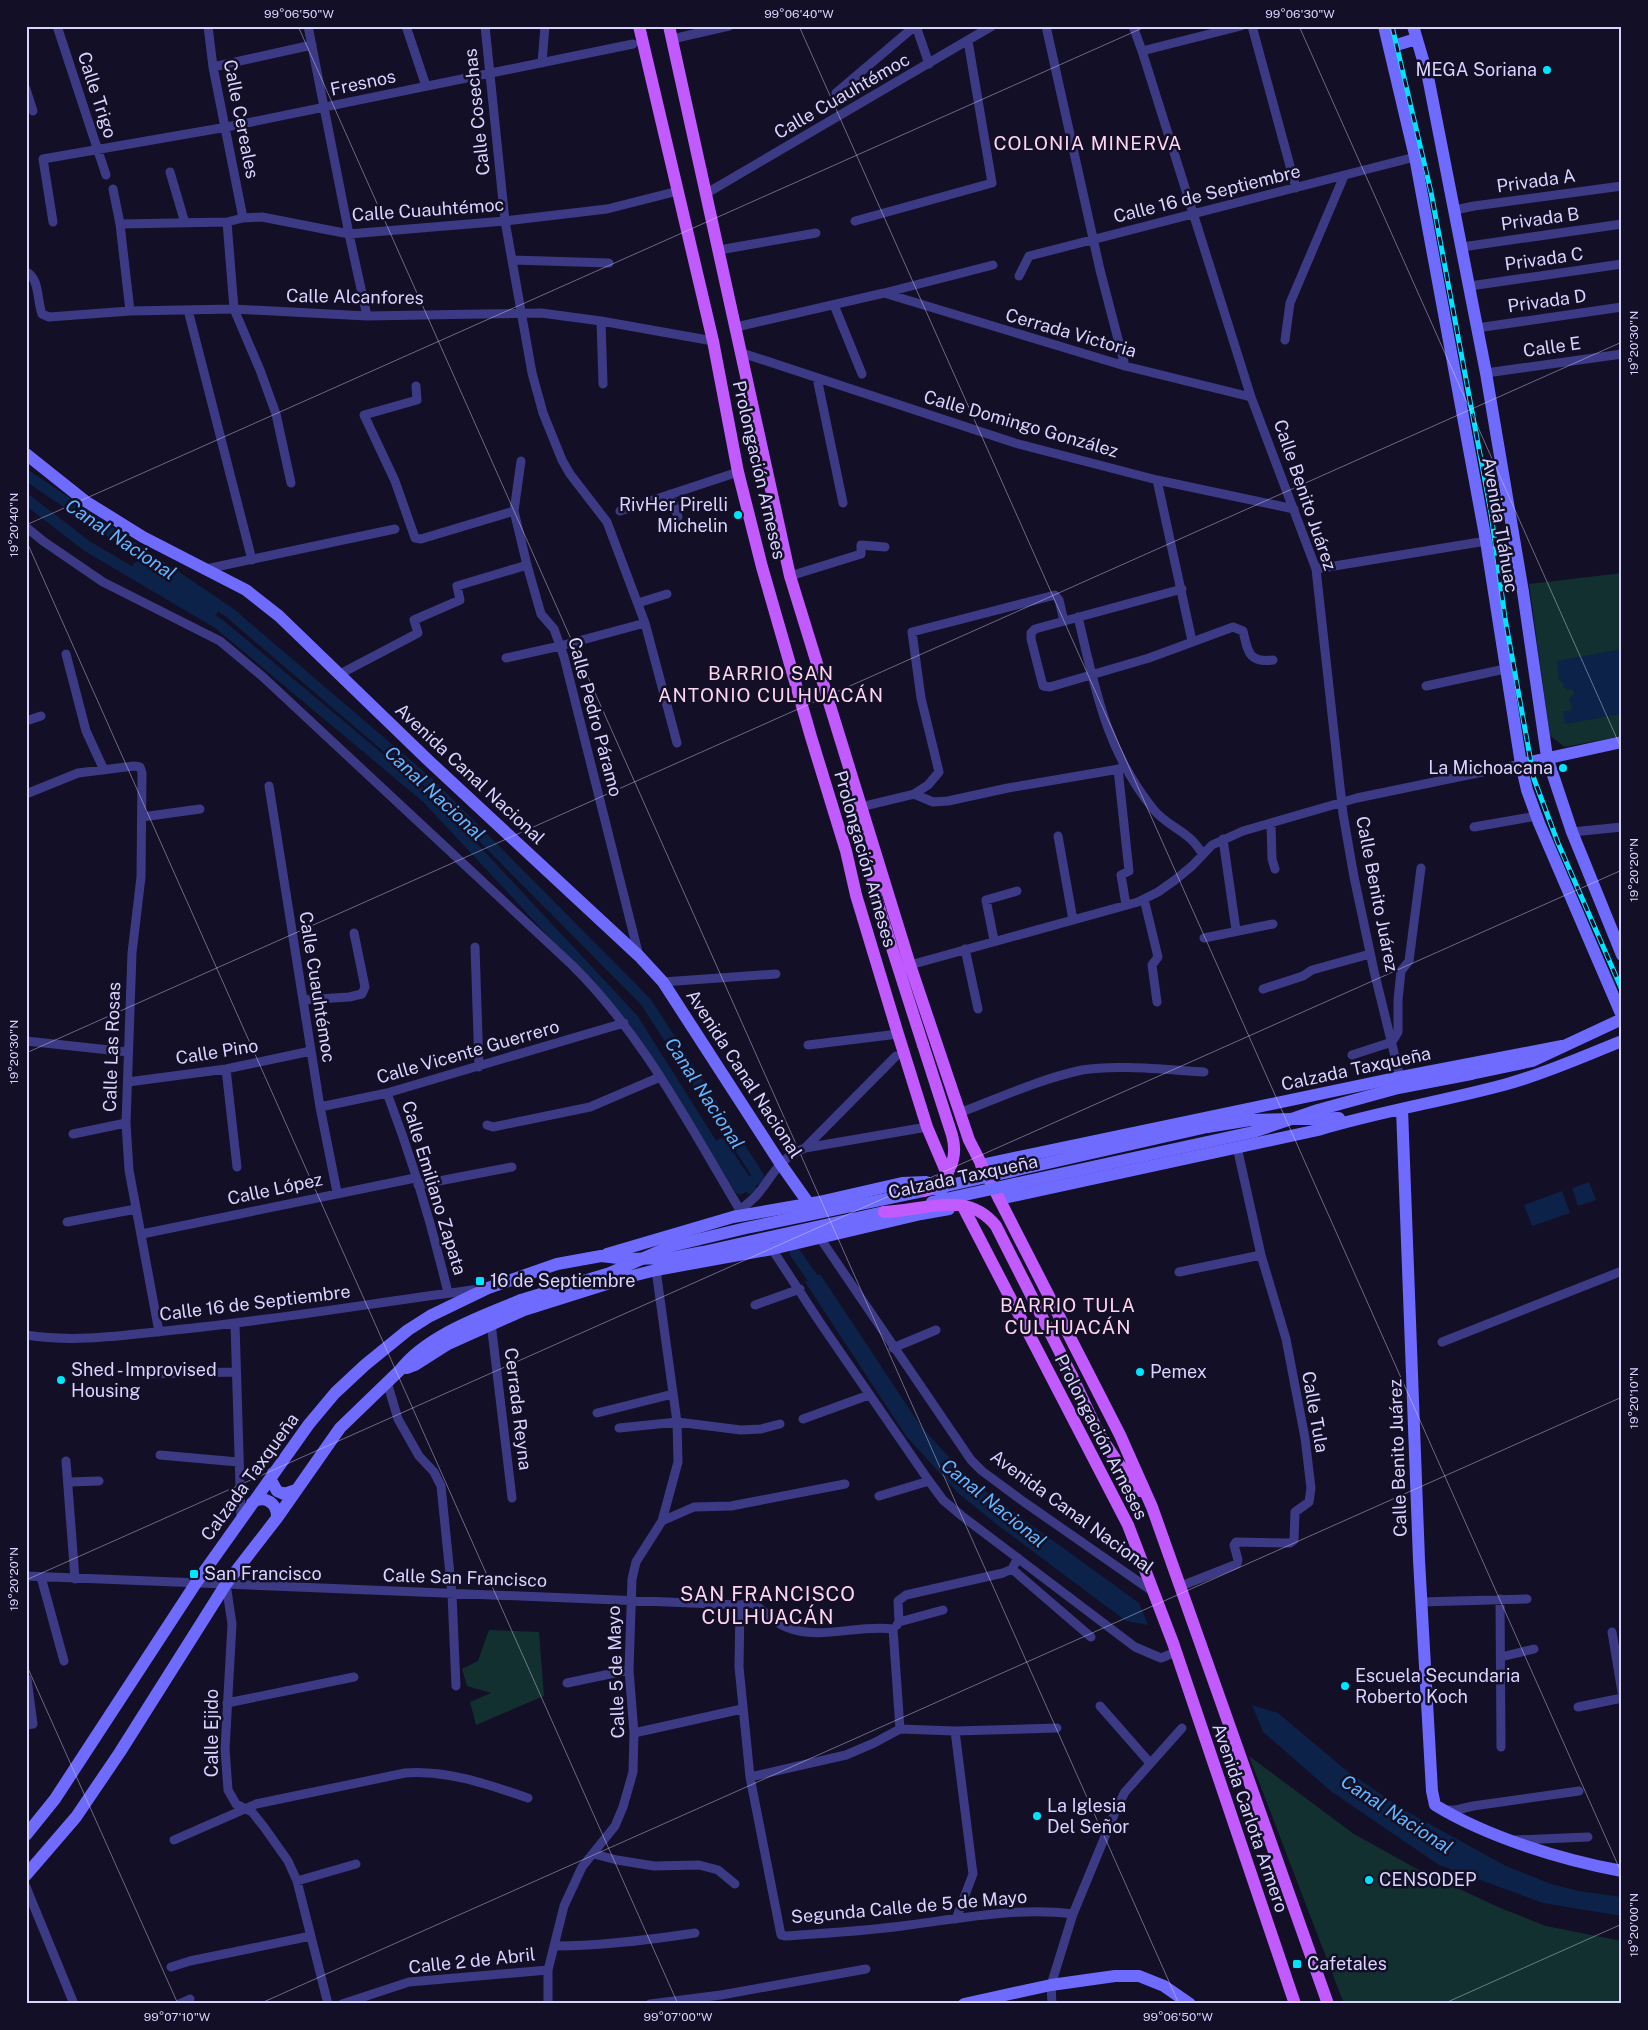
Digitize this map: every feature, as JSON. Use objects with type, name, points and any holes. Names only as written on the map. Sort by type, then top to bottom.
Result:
[{"type":"main road","name":"Prolongación Arneses","points":[[639,26],[638,43],[678,191],[713,341],[738,472],[765,576],[846,852],[856,895],[927,1127],[948,1176],[1094,1461],[1116,1499],[1128,1525],[1174,1648]]},
{"type":"main road","name":"Avenida Tláhuac","points":[[1384,26],[1415,157],[1486,541],[1521,764],[1536,816],[1622,1018]]},
{"type":"main road","name":"Avenida Tláhuac","points":[[1413,26],[1428,77],[1486,373],[1524,592],[1547,757],[1572,832],[1622,955]]},
{"type":"main road","name":"Prolongación Arneses","points":[[670,32],[720,250],[790,576],[866,828],[910,965],[959,1113],[981,1165],[1120,1435],[1152,1507],[1201,1647]]},
{"type":"main road","points":[[1390,47],[1416,39]]},
{"type":"main road","name":"Avenida Canal Nacional","points":[[26,454],[85,501],[143,537],[246,590],[279,616],[429,761],[639,956],[663,982],[780,1163],[809,1204]]},
{"type":"main road","points":[[1521,764],[1622,742]]},
{"type":"main road","points":[[866,828],[876,898],[952,1135],[955,1151],[948,1173],[938,1184],[924,1191]]},
{"type":"main road","name":"Calzada Taxqueña","points":[[601,1256],[671,1258],[703,1252],[1253,1132],[1318,1110],[1398,1088],[1532,1061],[1622,1018]]},
{"type":"main road","name":"Calzada Taxqueña","points":[[1000,1199],[1318,1130],[1364,1116],[1507,1084],[1543,1073],[1622,1041]]},
{"type":"main road","name":"Calzada Taxqueña","points":[[981,1165],[1400,1077],[1562,1046]]},
{"type":"main road","name":"Calle Benito Juárez","points":[[1402,1108],[1421,1602],[1432,1791],[1440,1808]]},
{"type":"main road","name":"Calzada Taxqueña","points":[[26,1875],[76,1817],[120,1752],[226,1584],[277,1518],[340,1428],[409,1359],[444,1335],[477,1318],[521,1300],[610,1273],[671,1246],[746,1228],[924,1191],[1207,1127],[1250,1120],[1318,1120],[1364,1116]]},
{"type":"main road","points":[[1032,1154],[1022,1166],[1021,1176],[1030,1187],[1044,1190]]},
{"type":"main road","name":"Calzada Taxqueña","points":[[26,1835],[55,1799],[196,1583],[309,1424],[335,1394],[386,1346],[430,1316],[488,1288],[557,1264],[601,1256],[737,1214],[809,1204],[902,1184],[926,1182],[940,1190],[947,1187],[948,1176]]},
{"type":"main road","points":[[902,1184],[912,1192],[915,1200],[913,1211],[907,1218]]},
{"type":"main road","points":[[884,1212],[901,1212],[956,1204],[973,1208],[986,1216],[996,1226],[1072,1376],[1099,1434],[1118,1463],[1152,1507]]},
{"type":"main road","name":"Calzada Taxqueña","points":[[400,1370],[415,1365],[448,1344],[490,1323],[524,1310],[656,1270],[772,1249],[964,1207]]},
{"type":"main road","points":[[274,1473],[271,1480],[277,1491],[284,1494],[296,1490]]},
{"type":"main road","points":[[252,1503],[259,1500],[270,1501],[275,1506],[277,1518]]},
{"type":"main road","name":"Avenida Carlota Armero","points":[[1201,1647],[1328,2004]]},
{"type":"main road","name":"Avenida Carlota Armero","points":[[1174,1648],[1295,2004]]},
{"type":"main road","points":[[1440,1808],[1461,1820],[1512,1840],[1574,1861],[1622,1871]]},
{"type":"main road","points":[[964,2004],[1051,1985],[1115,1976],[1139,1976],[1164,1986],[1190,2004]]},
{"type":"street","name":"Calle Trigo","points":[[57,26],[106,175]]},
{"type":"street","name":"Calle Cereales","points":[[208,26],[214,67],[244,218]]},
{"type":"street","points":[[308,26],[349,234],[368,316]]},
{"type":"street","points":[[406,26],[426,86]]},
{"type":"street","name":"Calle Cosechas","points":[[485,26],[505,221],[532,373],[544,413],[562,460],[570,474],[608,522],[645,623],[677,743]]},
{"type":"street","points":[[542,63],[545,26]]},
{"type":"street","points":[[670,32],[729,26]]},
{"type":"street","points":[[836,93],[915,26],[930,64]]},
{"type":"street","name":"Calle Cuauhtémoc","points":[[707,193],[992,26]]},
{"type":"street","points":[[1046,26],[1093,240],[1125,366]]},
{"type":"street","name":"Calle Benito Juárez","points":[[1133,26],[1251,397],[1316,569],[1341,803],[1370,954],[1400,1077]]},
{"type":"street","points":[[1142,51],[1241,26]]},
{"type":"street","points":[[1252,26],[1296,188]]},
{"type":"street","points":[[855,221],[992,183],[968,41]]},
{"type":"street","name":"Fresnos","points":[[53,222],[43,159],[227,127],[638,43]]},
{"type":"street","points":[[214,67],[312,45]]},
{"type":"street","points":[[26,89],[34,111]]},
{"type":"street","name":"Calle 16 de Septiembre","points":[[1019,276],[1029,256],[1415,157]]},
{"type":"street","points":[[170,172],[186,222]]},
{"type":"street","points":[[1285,340],[1290,303],[1344,176]]},
{"type":"street","name":"Privada A","points":[[1455,210],[1622,186]]},
{"type":"street","points":[[113,189],[120,224],[130,312]]},
{"type":"street","name":"Calle Cuauhtémoc","points":[[120,224],[227,222],[244,218],[262,217],[349,234],[505,221],[607,209],[678,191]]},
{"type":"street","points":[[227,222],[234,309],[276,414],[291,483]]},
{"type":"street","name":"Privada B","points":[[1462,247],[1622,224]]},
{"type":"street","points":[[720,250],[816,233]]},
{"type":"street","points":[[512,260],[609,263]]},
{"type":"street","name":"Privada C","points":[[1470,286],[1622,264]]},
{"type":"street","points":[[736,327],[884,293],[993,265]]},
{"type":"street","name":"Calle Alcanfores","points":[[26,272],[35,281],[42,314],[49,318],[130,312],[234,309],[368,316],[541,313],[601,321],[713,341]]},
{"type":"street","name":"Cerrada Victoria","points":[[884,293],[1125,366],[1251,397]]},
{"type":"street","points":[[834,305],[862,374]]},
{"type":"street","name":"Privada D","points":[[1477,328],[1622,308]]},
{"type":"street","points":[[188,310],[252,560]]},
{"type":"street","points":[[601,321],[603,384]]},
{"type":"street","name":"Calle Domingo González","points":[[742,353],[1015,443],[1157,480],[1294,509]]},
{"type":"street","name":"Calle E","points":[[1486,373],[1622,354]]},
{"type":"street","points":[[817,378],[843,503]]},
{"type":"street","points":[[416,386],[417,400],[364,415],[395,481],[416,538],[421,539],[514,511]]},
{"type":"street","name":"Calle Pedro Páramo","points":[[521,461],[514,511],[541,614],[554,629],[560,646],[639,956]]},
{"type":"street","points":[[620,512],[738,472]]},
{"type":"street","points":[[1157,480],[1192,641]]},
{"type":"street","points":[[670,494],[678,517]]},
{"type":"street","points":[[26,527],[103,582],[220,641],[262,677],[572,965],[624,1023],[660,1078],[737,1214],[755,1196],[789,1154],[805,1148],[927,1127]]},
{"type":"street","points":[[206,569],[395,529]]},
{"type":"street","points":[[1316,569],[1486,541]]},
{"type":"street","points":[[790,576],[861,554],[861,545],[885,547]]},
{"type":"street","points":[[340,674],[418,633],[414,620],[460,600],[457,586],[527,564]]},
{"type":"street","points":[[1182,589],[1035,629],[1031,633],[1040,679],[1044,686],[1050,687],[1148,658],[1233,627],[1242,630],[1249,654],[1263,661],[1273,660]]},
{"type":"street","points":[[638,604],[667,594]]},
{"type":"street","points":[[860,807],[914,794],[928,785],[939,772],[921,698],[912,632],[1055,595],[1059,600],[1064,621]]},
{"type":"street","points":[[1078,617],[1104,722],[1122,768],[1155,811],[1173,827],[1187,836],[1202,853]]},
{"type":"street","points":[[506,658],[560,646],[645,623]]},
{"type":"street","points":[[26,794],[78,773],[104,770],[86,731],[66,654]]},
{"type":"street","points":[[1426,686],[1505,669]]},
{"type":"street","points":[[26,721],[41,716]]},
{"type":"street","points":[[910,965],[1144,899],[1180,876],[1212,845],[1243,832],[1341,803],[1521,764]]},
{"type":"street","name":"Calle Las Rosas","points":[[104,770],[134,766],[140,767],[142,773],[141,877],[132,953],[126,1123],[129,1170],[159,1332]]},
{"type":"street","points":[[914,794],[933,802],[948,801],[1008,788],[1122,768]]},
{"type":"street","points":[[1122,768],[1129,871],[1121,875],[1126,905]]},
{"type":"street","name":"Calle Cuauhtémoc","points":[[269,786],[320,1107],[337,1192]]},
{"type":"street","points":[[142,817],[200,809]]},
{"type":"street","points":[[1474,828],[1536,816]]},
{"type":"street","points":[[1271,824],[1272,859],[1275,868]]},
{"type":"street","points":[[1572,832],[1622,827]]},
{"type":"street","points":[[1058,836],[1073,920]]},
{"type":"street","points":[[1223,839],[1236,930]]},
{"type":"street","points":[[1352,1055],[1392,1042],[1398,1032],[1398,1000],[1401,971],[1409,961],[1421,868]]},
{"type":"street","points":[[994,940],[986,900],[1017,891]]},
{"type":"street","points":[[1144,899],[1158,957],[1152,964],[1157,1002]]},
{"type":"street","points":[[1204,938],[1273,924]]},
{"type":"street","points":[[304,1000],[349,997],[362,994],[365,987],[354,933]]},
{"type":"street","points":[[475,948],[479,1067]]},
{"type":"street","points":[[966,949],[978,1009]]},
{"type":"street","points":[[1263,989],[1303,976],[1312,970],[1370,954]]},
{"type":"street","points":[[663,982],[776,974]]},
{"type":"street","name":"Calle Vicente Guerrero","points":[[320,1107],[387,1093],[624,1023]]},
{"type":"street","points":[[808,1045],[898,1034]]},
{"type":"street","points":[[26,1041],[128,1052]]},
{"type":"street","name":"Calle Pino","points":[[128,1082],[226,1069],[311,1051]]},
{"type":"street","points":[[805,1148],[896,1056]]},
{"type":"street","points":[[959,1113],[1053,1078],[1084,1070],[1116,1068],[1204,1072]]},
{"type":"street","points":[[226,1069],[237,1167]]},
{"type":"street","points":[[487,1125],[493,1127],[590,1107],[660,1078]]},
{"type":"street","name":"Calle Emiliano Zapata","points":[[387,1093],[406,1143],[438,1249],[448,1293]]},
{"type":"street","points":[[73,1134],[126,1123]]},
{"type":"street","name":"Calle Tula","points":[[1180,1586],[1237,1564],[1238,1560],[1234,1546],[1236,1542],[1290,1543],[1294,1540],[1295,1512],[1309,1502],[1311,1488],[1305,1438],[1286,1339],[1260,1255],[1237,1147]]},
{"type":"street","name":"Calle López","points":[[142,1234],[337,1192],[512,1167]]},
{"type":"street","points":[[67,1222],[136,1209]]},
{"type":"street","name":"Avenida Canal Nacional","points":[[820,1238],[971,1460],[982,1471],[1152,1591]]},
{"type":"street","points":[[772,1249],[869,1395],[943,1500],[1135,1647],[1160,1658],[1174,1648]]},
{"type":"street","points":[[1179,1272],[1260,1255]]},
{"type":"street","name":"Calle 5 de Mayo","points":[[548,2004],[548,1970],[564,1906],[582,1867],[615,1826],[626,1799],[633,1772],[634,1733],[629,1670],[632,1578],[636,1562],[662,1521],[678,1462],[677,1422],[656,1270]]},
{"type":"street","points":[[1442,1342],[1622,1271]]},
{"type":"street","name":"Calle 16 de Septiembre","points":[[26,1334],[69,1338],[105,1338],[235,1324],[488,1288]]},
{"type":"street","points":[[755,1305],[800,1289]]},
{"type":"street","name":"Cerrada Reyna","points":[[490,1323],[512,1498]]},
{"type":"street","points":[[235,1324],[241,1519]]},
{"type":"street","points":[[894,1348],[936,1330]]},
{"type":"street","points":[[144,1374],[235,1372]]},
{"type":"street","points":[[387,1382],[398,1419],[419,1456],[434,1472],[441,1486],[452,1594],[456,1686]]},
{"type":"street","points":[[597,1413],[673,1394]]},
{"type":"street","points":[[803,1419],[869,1395]]},
{"type":"street","points":[[619,1428],[677,1422],[741,1430],[761,1429],[780,1424]]},
{"type":"street","points":[[160,1455],[238,1462]]},
{"type":"street","points":[[66,1461],[75,1579]]},
{"type":"street","points":[[69,1482],[99,1481]]},
{"type":"street","points":[[880,1496],[929,1481]]},
{"type":"street","points":[[662,1521],[694,1508],[731,1506],[845,1484]]},
{"type":"street","points":[[900,1729],[896,1625],[898,1601],[906,1595],[960,1581],[1003,1573],[1012,1569],[1018,1558]]},
{"type":"street","points":[[1012,1569],[1091,1637]]},
{"type":"street","name":"Calle San Francisco","points":[[26,1576],[630,1601],[740,1605],[751,1603],[784,1626],[796,1631],[821,1632],[896,1625],[943,1610]]},
{"type":"street","points":[[41,1577],[64,1661]]},
{"type":"street","name":"Calle Ejido","points":[[226,1584],[232,1624],[225,1748],[228,1790],[236,1804],[252,1812],[288,1861],[297,1881],[328,2004]]},
{"type":"street","points":[[1500,1599],[1501,1747]]},
{"type":"street","points":[[1421,1602],[1527,1599]]},
{"type":"street","name":"Segunda Calle de 5 de Mayo","points":[[740,1605],[739,1668],[750,1776],[781,1935],[897,1926],[1044,1911],[1074,1914]]},
{"type":"street","points":[[1612,1632],[1622,1692]]},
{"type":"street","points":[[1500,1657],[1534,1648]]},
{"type":"street","points":[[567,1683],[629,1670]]},
{"type":"street","points":[[227,1703],[354,1677]]},
{"type":"street","points":[[26,1725],[33,1724],[28,1679]]},
{"type":"street","points":[[1578,1707],[1622,1698]]},
{"type":"street","points":[[1100,1706],[1150,1763]]},
{"type":"street","points":[[634,1733],[742,1709]]},
{"type":"street","points":[[750,1776],[846,1755],[900,1729],[955,1731],[1057,1728]]},
{"type":"street","points":[[1052,2004],[1051,1985],[1074,1914],[1118,1805],[1125,1792],[1182,1728]]},
{"type":"street","points":[[955,1731],[973,1874],[956,1919]]},
{"type":"street","points":[[174,1840],[256,1804],[405,1772],[426,1772],[480,1782],[528,1798]]},
{"type":"street","points":[[1440,1808],[1456,1810],[1579,1792]]},
{"type":"street","points":[[1512,1840],[1588,1837]]},
{"type":"street","points":[[594,1854],[654,1866],[698,1865],[718,1870],[735,1884]]},
{"type":"street","points":[[297,1881],[356,1864]]},
{"type":"street","points":[[26,1887],[74,2004]]},
{"type":"street","points":[[554,1946],[586,1946],[636,1942],[695,1933]]},
{"type":"street","points":[[171,1967],[190,1961],[310,1936]]},
{"type":"street","points":[[650,2004],[722,1996],[866,1969]]},
{"type":"street","name":"Calle 2 de Abril","points":[[342,2004],[409,1982],[548,1970]]},
{"type":"street","points":[[179,2004],[190,1999]]},
{"type":"green space","points":[[1622,573],[1622,736],[1565,747],[1550,736],[1529,584]]},
{"type":"green space","points":[[489,1630],[539,1632],[544,1696],[476,1725],[470,1702],[491,1693],[467,1686],[462,1669],[478,1661]]},
{"type":"green space","name":"CENSODEP","points":[[1249,1756],[1354,1834],[1417,1869],[1498,1907],[1546,1926],[1622,1941],[1622,2004],[1344,2004]]},
{"type":"water","points":[[1622,649],[1622,714],[1565,724],[1563,711],[1569,711],[1573,708],[1569,700],[1574,693],[1572,689],[1568,690],[1563,687],[1563,683],[1559,680],[1557,661]]},
{"type":"water","points":[[1589,1182],[1596,1200],[1578,1206],[1572,1188]]},
{"type":"water","points":[[1562,1191],[1570,1213],[1532,1226],[1524,1205]]},
{"type":"water","name":"Canal Nacional","points":[[820,1274],[920,1425],[954,1463],[986,1492],[1139,1603],[1148,1625],[1126,1621],[958,1493],[906,1436],[805,1282]]},
{"type":"water","name":"Canal Nacional","points":[[1252,1705],[1278,1713],[1347,1771],[1404,1810],[1506,1866],[1551,1884],[1579,1891],[1622,1897],[1622,1916],[1543,1903],[1439,1865],[1332,1792],[1263,1732]]},
{"type":"waterway","name":"Canal Nacional","points":[[26,475],[230,613],[430,784],[646,1002],[759,1177],[740,1189],[633,1019],[427,798],[219,624],[87,546],[26,499]]},
{"type":"waterway","name":"Canal Nacional","points":[[138,567],[213,610]]},
{"type":"waterway","name":"Canal Nacional","points":[[721,1144],[751,1189]]},
{"type":"waterway","name":"Canal Nacional","points":[[795,1253],[822,1291]]},
{"type":"railway","points":[[1392,26],[1431,192],[1491,513],[1505,618],[1534,779],[1558,843],[1622,990]]},
{"type":"place","name":"MEGA Soriana","points":[[1547,70]]},
{"type":"place","name":"RivHer Pirelli Michelin","points":[[738,515]]},
{"type":"place","name":"La Michoacana","points":[[1563,768]]},
{"type":"place","name":"16 de Septiembre","points":[[480,1281]]},
{"type":"place","name":"Pemex","points":[[1140,1372]]},
{"type":"place","name":"Shed - Improvised Housing","points":[[61,1380]]},
{"type":"place","name":"San Francisco","points":[[194,1574]]},
{"type":"place","name":"Escuela Secundaria Roberto Koch","points":[[1345,1686]]},
{"type":"place","name":"La Iglesia Del Señor","points":[[1037,1816]]},
{"type":"place","name":"CENSODEP","points":[[1369,1880]]},
{"type":"place","name":"Cafetales","points":[[1297,1964]]},
{"type":"district","name":"COLONIA MINERVA","points":[[1088,143]]},
{"type":"district","name":"BARRIO SAN ANTONIO CULHUACÁN","points":[[771,684]]},
{"type":"district","name":"BARRIO TULA CULHUACÁN","points":[[1068,1316]]},
{"type":"district","name":"SAN FRANCISCO CULHUACÁN","points":[[768,1606]]}]
